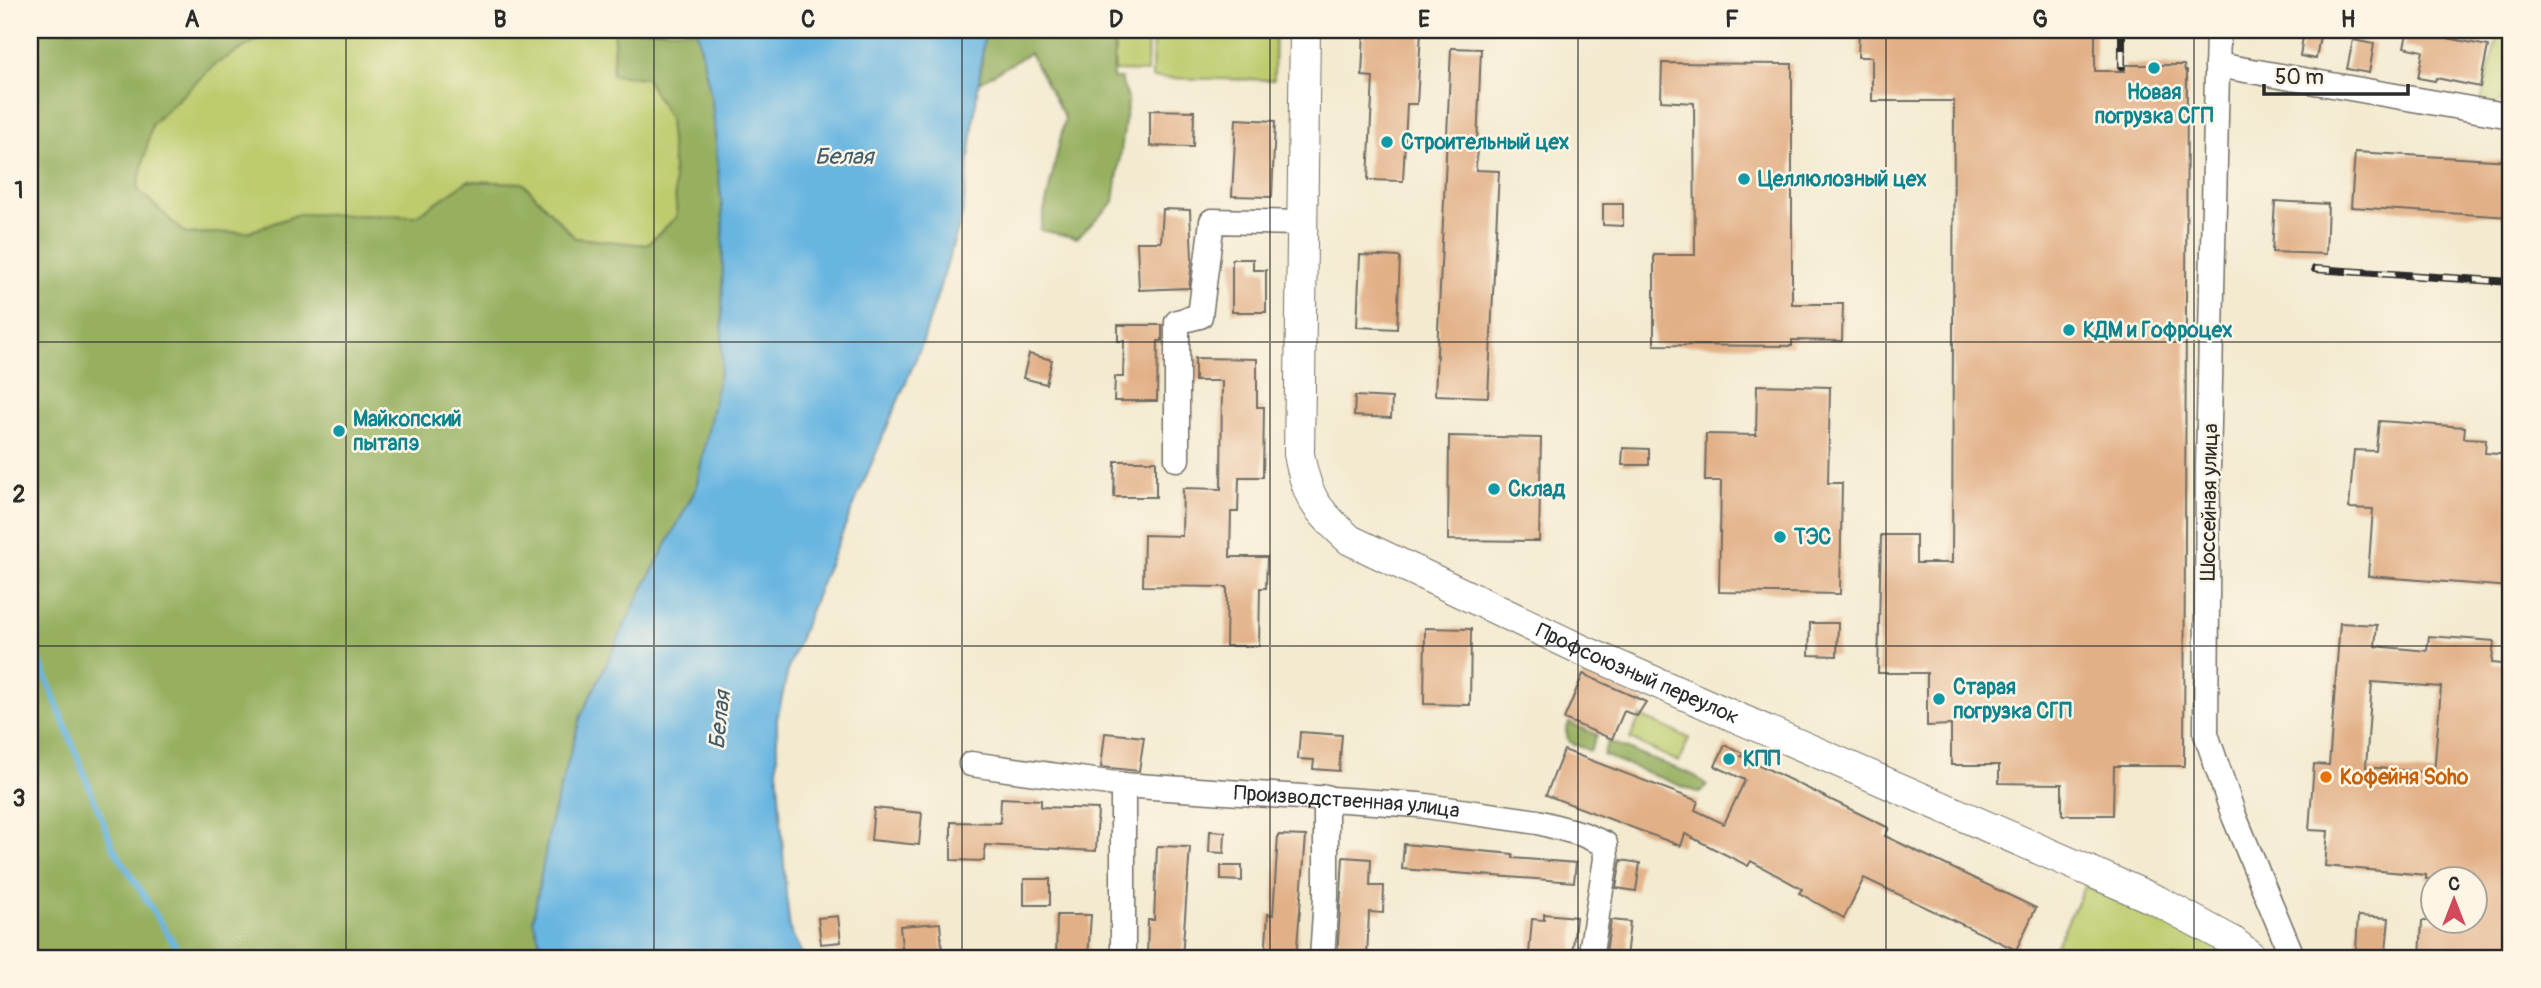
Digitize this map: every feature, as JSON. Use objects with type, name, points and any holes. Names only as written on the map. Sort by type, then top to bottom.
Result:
[{"type":"main road","name":"Профсоюзный переулок","points":[[1305,30],[1299,454],[1305,485],[1322,515],[1350,540],[1582,650],[2158,901],[2242,950]]},
{"type":"street","name":"Шоссейная улица","points":[[2218,30],[2208,466],[2206,734],[2234,816],[2290,951],[2289,958]]},
{"type":"street","points":[[2217,65],[2511,113]]},
{"type":"street","points":[[1177,459],[1177,322],[1200,316],[1212,221],[1301,223]]},
{"type":"street","name":"Производственная улица","points":[[971,764],[1123,785],[1419,805],[1538,822],[1583,834],[1605,844],[1606,859],[1590,958]]},
{"type":"street","points":[[1123,785],[1123,958]]},
{"type":"street","points":[[1322,958],[1326,897],[1326,797]]},
{"type":"green space","points":[[30,30],[274,30],[214,65],[152,124],[137,189],[186,234],[249,232],[299,214],[416,216],[468,181],[523,183],[575,238],[647,245],[677,216],[669,118],[646,78],[612,75],[615,30],[697,30],[712,101],[723,220],[722,363],[696,489],[636,602],[581,716],[551,821],[533,920],[545,958],[30,958]]},
{"type":"green space","points":[[274,30],[615,30],[612,74],[646,78],[669,118],[677,217],[647,245],[575,238],[523,183],[468,181],[416,216],[299,214],[249,232],[186,234],[136,189],[152,124],[214,65]]},
{"type":"green space","points":[[985,30],[1114,30],[1113,79],[1121,79],[1128,100],[1114,202],[1077,238],[1040,230],[1065,118],[1030,53],[980,82]]},
{"type":"green space","points":[[1115,30],[1148,30],[1147,72],[1115,71]]},
{"type":"green space","points":[[1153,30],[1275,30],[1274,80],[1152,78]]},
{"type":"green space","points":[[2499,30],[2511,30],[2510,70],[2506,92],[2497,104],[2480,105]]},
{"type":"green space","points":[[1640,716],[1689,738],[1679,762],[1630,739]]},
{"type":"green space","points":[[1569,723],[1597,735],[1590,751],[1569,742],[1566,731]]},
{"type":"green space","points":[[1608,741],[1695,776],[1707,785],[1699,793],[1603,755]]},
{"type":"green space","points":[[2085,886],[2205,939],[2237,958],[2052,958],[2050,957]]},
{"type":"water","name":"Белая","points":[[697,30],[985,30],[962,216],[922,344],[789,666],[777,719],[777,766],[790,930],[804,958],[545,958],[533,920],[551,821],[581,716],[636,602],[696,489],[722,363],[723,220],[712,101]]},
{"type":"building","name":"Строительный цех","points":[[1364,30],[1421,31],[1417,104],[1407,104],[1403,181],[1368,180],[1373,77],[1362,76]]},
{"type":"building","name":"КДМ и Гофроцех","points":[[1859,30],[2095,30],[2095,71],[2125,71],[2125,65],[2184,65],[2187,71],[2184,766],[2114,766],[2113,815],[2062,815],[2062,784],[1999,783],[1999,765],[1951,765],[1951,725],[1927,726],[1927,673],[1878,673],[1881,535],[1916,535],[1916,563],[1952,563],[1954,101],[1872,101],[1872,57],[1858,57]]},
{"type":"building","points":[[2304,30],[2321,30],[2316,59],[2300,56]]},
{"type":"building","points":[[2408,30],[2444,30],[2442,37],[2488,46],[2480,87],[2436,78],[2435,81],[2418,78],[2423,51],[2404,47]]},
{"type":"building","points":[[2353,40],[2374,44],[2369,73],[2347,69]]},
{"type":"building","points":[[1451,48],[1481,49],[1476,170],[1499,171],[1488,397],[1435,395]]},
{"type":"building","name":"Целлюлозный цех","points":[[1662,63],[1792,64],[1792,304],[1843,304],[1842,341],[1792,340],[1792,346],[1654,345],[1654,255],[1695,255],[1694,103],[1661,101]]},
{"type":"building","points":[[1150,110],[1194,111],[1193,147],[1150,146]]},
{"type":"building","points":[[1236,119],[1275,121],[1272,197],[1232,196]]},
{"type":"building","points":[[2355,152],[2511,161],[2511,217],[2351,207]]},
{"type":"building","points":[[2275,201],[2328,204],[2326,254],[2272,252]]},
{"type":"building","points":[[1603,204],[1623,204],[1623,226],[1603,225]]},
{"type":"building","points":[[1163,209],[1190,210],[1192,260],[1189,288],[1139,290],[1137,242],[1161,242]]},
{"type":"building","points":[[1360,255],[1400,257],[1397,329],[1357,327]]},
{"type":"building","points":[[1232,259],[1253,259],[1253,270],[1266,270],[1266,312],[1232,312]]},
{"type":"building","points":[[1118,325],[1162,325],[1162,341],[1158,341],[1157,401],[1114,401],[1115,377],[1123,377],[1124,341],[1118,341]]},
{"type":"building","points":[[1029,354],[1052,360],[1046,384],[1023,378]]},
{"type":"building","points":[[1195,358],[1257,359],[1257,407],[1264,407],[1263,477],[1239,477],[1238,512],[1231,512],[1230,557],[1267,557],[1266,588],[1260,588],[1259,646],[1226,646],[1227,587],[1143,586],[1144,535],[1182,536],[1183,488],[1221,489],[1222,381],[1195,381]]},
{"type":"building","name":"ТЭС","points":[[1757,385],[1830,387],[1828,483],[1842,483],[1840,594],[1719,592],[1721,481],[1705,481],[1706,434],[1756,435]]},
{"type":"building","points":[[1355,396],[1392,398],[1391,418],[1354,416]]},
{"type":"building","points":[[2379,421],[2465,427],[2464,438],[2486,439],[2485,453],[2511,455],[2511,587],[2368,576],[2373,509],[2349,508],[2354,450],[2376,451]]},
{"type":"building","name":"Склад","points":[[1449,436],[1541,438],[1539,541],[1448,540]]},
{"type":"building","points":[[1623,448],[1649,449],[1649,465],[1622,465]]},
{"type":"building","points":[[1115,461],[1156,461],[1156,497],[1114,497]]},
{"type":"building","points":[[1810,623],[1838,623],[1837,656],[1809,655]]},
{"type":"building","points":[[2340,623],[2377,625],[2375,646],[2427,651],[2429,636],[2494,641],[2492,663],[2511,665],[2511,958],[2420,958],[2421,936],[2488,936],[2488,866],[2418,866],[2418,874],[2325,866],[2328,831],[2309,830],[2314,764],[2329,765]],"holes":[[[2372,682],[2441,687],[2434,773],[2366,767]]]},
{"type":"building","points":[[1425,628],[1471,629],[1470,705],[1424,704]]},
{"type":"building","points":[[1583,674],[1646,702],[1637,716],[1624,711],[1612,739],[1564,719]]},
{"type":"building","points":[[1300,732],[1342,735],[1339,771],[1313,769],[1314,760],[1298,759]]},
{"type":"building","points":[[1105,733],[1144,737],[1139,771],[1101,767]]},
{"type":"building","points":[[1725,745],[1743,753],[1741,756],[1889,828],[1885,836],[2036,908],[2016,950],[1864,878],[1844,918],[1799,893],[1802,889],[1751,861],[1748,866],[1685,834],[1681,846],[1546,795],[1564,750],[1698,801],[1695,810],[1724,824],[1745,780],[1715,766]]},
{"type":"building","points":[[1001,798],[1041,800],[1041,807],[1098,809],[1096,851],[985,845],[984,861],[951,860],[951,822],[1000,823]]},
{"type":"building","points":[[874,808],[922,813],[919,845],[871,840]]},
{"type":"building","points":[[1210,831],[1225,832],[1224,853],[1209,852]]},
{"type":"building","points":[[1278,835],[1306,836],[1296,958],[1265,958],[1268,914],[1273,915]]},
{"type":"building","points":[[1404,844],[1576,863],[1574,882],[1402,869]]},
{"type":"building","points":[[1157,846],[1190,847],[1182,958],[1147,958],[1148,920],[1154,920]]},
{"type":"building","points":[[1343,857],[1371,859],[1370,886],[1384,886],[1383,913],[1369,912],[1367,958],[1337,958]]},
{"type":"building","points":[[1621,860],[1640,863],[1636,891],[1616,888]]},
{"type":"building","points":[[1221,866],[1242,866],[1242,881],[1221,880]]},
{"type":"building","points":[[1024,879],[1050,879],[1050,905],[1024,905]]},
{"type":"building","points":[[1544,914],[1576,917],[1572,957],[1529,954],[1532,919],[1544,920]]},
{"type":"building","points":[[1057,915],[1091,915],[1088,958],[1056,958]]},
{"type":"building","points":[[838,916],[841,942],[821,944],[818,918]]},
{"type":"building","points":[[2358,916],[2389,918],[2386,952],[2356,950]]},
{"type":"building","points":[[1611,920],[1630,922],[1626,958],[1605,958]]},
{"type":"building","points":[[940,923],[943,958],[903,958],[900,926]]},
{"type":"waterway","points":[[30,636],[113,847],[183,958]]},
{"type":"railway","points":[[2122,30],[2122,66]]},
{"type":"railway","points":[[2315,269],[2511,282]]},
{"type":"place","name":"Новая погрузка СГП","points":[[2154,68]]},
{"type":"place","name":"Строительный цех","points":[[1387,142]]},
{"type":"place","name":"Целлюлозный цех","points":[[1744,179]]},
{"type":"place","name":"КДМ и Гофроцех","points":[[2069,330]]},
{"type":"place","name":"Майкопский пытапэ","points":[[339,431]]},
{"type":"place","name":"Склад","points":[[1494,489]]},
{"type":"place","name":"ТЭС","points":[[1780,537]]},
{"type":"place","name":"Старая погрузка СГП","points":[[1939,699]]},
{"type":"place","name":"КПП","points":[[1729,759]]},
{"type":"place","name":"Кофейня Soho","points":[[2326,777]]}]
